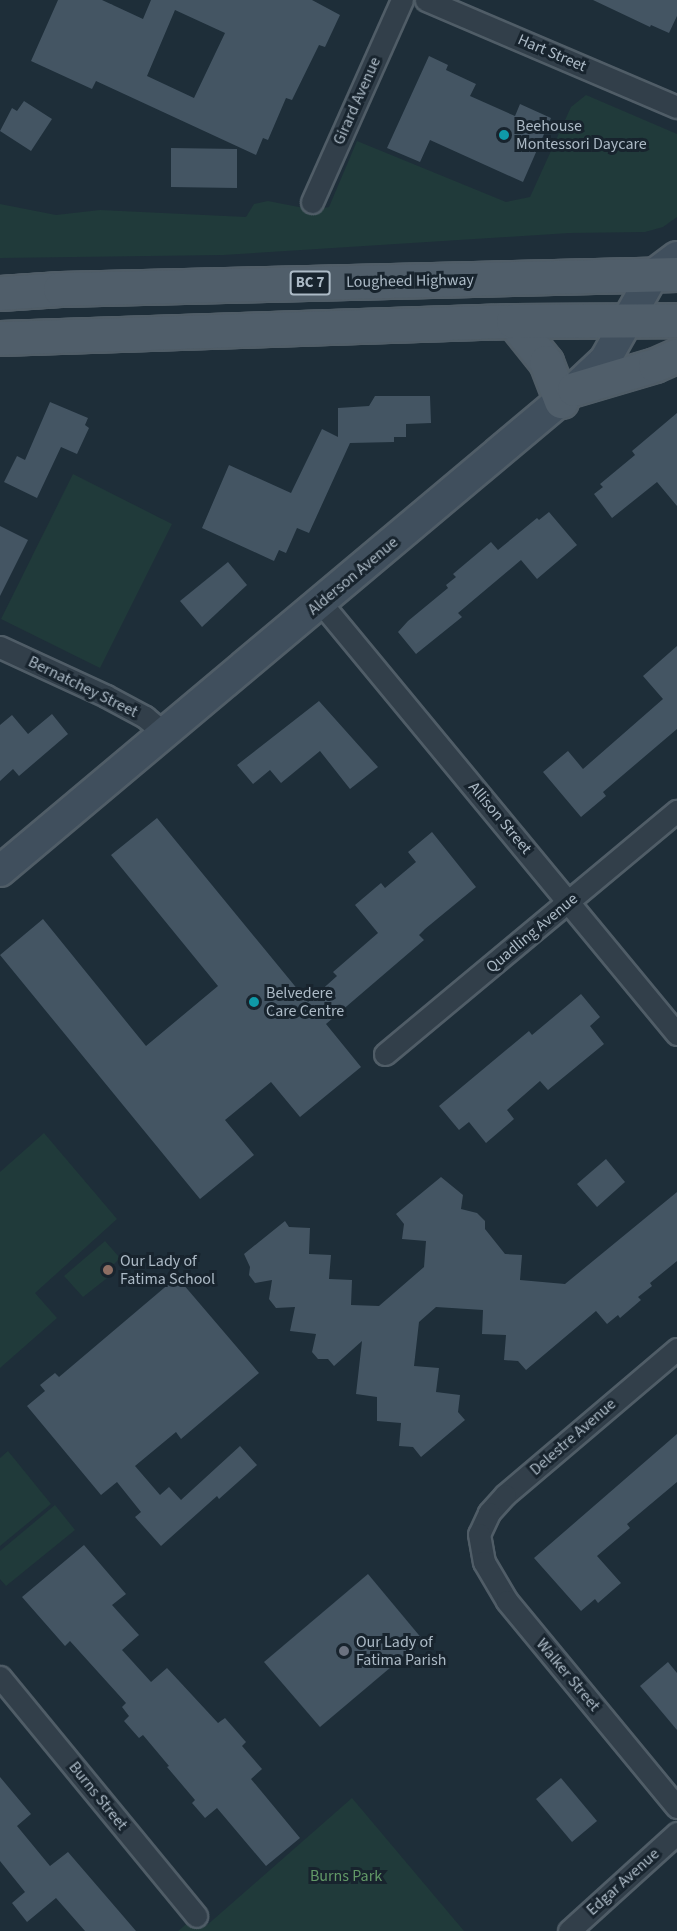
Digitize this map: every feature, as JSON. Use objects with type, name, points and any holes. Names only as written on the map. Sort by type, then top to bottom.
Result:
[{"type":"main road","name":"Lougheed Highway","points":[[0,293],[669,268]]},
{"type":"main road","points":[[0,338],[513,321],[677,320]]},
{"type":"main road","points":[[513,321],[546,362],[568,395],[655,365],[677,355]]},
{"type":"street","name":"Girard Avenue","points":[[312,202],[402,0]]},
{"type":"street","name":"Hart Street","points":[[426,0],[677,107]]},
{"type":"street","name":"Alderson Avenue","points":[[0,871],[568,395],[605,360],[627,321],[669,268]]},
{"type":"street","name":"Allison Street","points":[[321,603],[677,1034]]},
{"type":"street","name":"Bernatchey Street","points":[[0,646],[114,700],[145,717],[164,733]]},
{"type":"street","name":"Quadling Avenue","points":[[385,1054],[677,811]]},
{"type":"street","name":"Delestre Avenue","points":[[479,1534],[489,1513],[505,1495],[677,1348]]},
{"type":"street","name":"Walker Street","points":[[479,1534],[484,1562],[507,1601],[677,1807]]},
{"type":"street","name":"Burns Street","points":[[0,1677],[196,1916]]},
{"type":"street","name":"Edgar Avenue","points":[[569,1931],[677,1833]]},
{"type":"green space","points":[[586,95],[677,134],[677,217],[663,227],[645,232],[569,233],[223,255],[0,258],[0,204],[56,215],[100,210],[246,217],[254,204],[268,201],[314,210],[329,207],[357,141],[506,202],[530,197],[571,107]]},
{"type":"green space","points":[[73,474],[172,524],[100,668],[1,619]]},
{"type":"green space","points":[[44,1133],[117,1219],[35,1293],[57,1318],[0,1368],[0,1172]]},
{"type":"green space","points":[[105,1241],[120,1258],[112,1266],[116,1271],[83,1297],[64,1276]]},
{"type":"green space","points":[[8,1451],[51,1504],[0,1546],[0,1458]]},
{"type":"green space","points":[[55,1505],[75,1530],[6,1586],[0,1579],[0,1551]]},
{"type":"green space","name":"Burns Park","points":[[352,1798],[464,1931],[178,1931],[196,1916],[206,1926]]},
{"type":"building","points":[[58,0],[102,0],[143,19],[151,0],[312,0],[340,15],[325,47],[319,45],[292,100],[286,98],[268,140],[263,138],[256,155],[96,81],[92,89],[31,61]],"holes":[[[175,10],[225,33],[194,98],[147,76]]]},
{"type":"building","points":[[593,0],[677,0],[677,16],[669,33],[651,25],[650,27]]},
{"type":"building","points":[[429,56],[448,65],[446,70],[476,84],[470,96],[515,116],[520,104],[551,118],[523,182],[430,140],[420,162],[387,148]]},
{"type":"building","points":[[24,101],[52,119],[31,151],[0,131],[12,108],[17,111]]},
{"type":"building","points":[[171,148],[237,149],[237,188],[171,187]]},
{"type":"building","points":[[375,396],[430,396],[431,423],[406,424],[406,437],[394,437],[394,442],[350,443],[309,533],[297,528],[286,553],[279,550],[274,561],[202,528],[229,465],[291,493],[322,429],[338,437],[338,408],[369,406]]},
{"type":"building","points":[[50,402],[88,418],[85,425],[89,428],[77,454],[61,447],[37,498],[4,482],[17,456],[25,460]]},
{"type":"building","points":[[677,413],[677,506],[657,482],[612,518],[594,494],[603,487],[600,484],[635,455],[632,451]]},
{"type":"building","points":[[549,512],[577,545],[537,579],[521,560],[458,613],[462,617],[416,654],[398,632],[408,621],[448,588],[446,585],[456,577],[453,574],[491,542],[498,550],[537,518],[539,520]]},
{"type":"building","points":[[0,526],[28,540],[0,596]]},
{"type":"building","points":[[228,562],[247,585],[202,627],[180,601]]},
{"type":"building","points":[[677,646],[677,729],[603,792],[606,796],[581,817],[543,772],[568,751],[583,769],[663,699],[643,676]]},
{"type":"building","points":[[319,701],[378,767],[350,789],[320,751],[281,783],[270,770],[253,784],[237,765]]},
{"type":"building","points":[[52,714],[68,734],[19,776],[13,769],[0,781],[0,725],[12,715],[28,734]]},
{"type":"building","name":"Belvedere Care Centre","points":[[157,818],[308,1002],[337,976],[333,972],[378,933],[355,905],[381,883],[385,888],[416,862],[408,852],[432,832],[476,887],[419,935],[424,940],[326,1024],[361,1067],[300,1117],[271,1082],[225,1120],[254,1155],[200,1199],[0,955],[43,919],[146,1046],[218,986],[111,855]]},
{"type":"building","points":[[581,994],[600,1017],[590,1026],[604,1044],[548,1090],[540,1081],[507,1110],[514,1119],[486,1143],[469,1122],[459,1130],[439,1106],[529,1031],[532,1035]]},
{"type":"building","points":[[606,1159],[625,1182],[597,1207],[577,1184]]},
{"type":"building","points":[[441,1177],[463,1195],[461,1209],[477,1213],[485,1221],[485,1229],[505,1254],[522,1255],[520,1280],[565,1284],[677,1192],[677,1261],[650,1283],[652,1286],[638,1297],[641,1300],[620,1318],[618,1315],[607,1324],[596,1311],[526,1370],[518,1361],[504,1360],[506,1335],[482,1334],[483,1310],[436,1307],[419,1322],[414,1366],[439,1368],[436,1392],[460,1395],[458,1412],[465,1420],[421,1457],[413,1447],[399,1446],[401,1423],[377,1421],[377,1397],[356,1394],[362,1341],[334,1366],[328,1359],[318,1359],[312,1352],[316,1334],[290,1331],[295,1307],[276,1308],[269,1299],[272,1280],[255,1283],[249,1275],[250,1267],[244,1254],[285,1221],[289,1227],[310,1228],[309,1254],[331,1255],[329,1279],[352,1280],[351,1305],[379,1306],[424,1267],[426,1241],[402,1239],[404,1224],[396,1214]]},
{"type":"building","points":[[177,1277],[259,1373],[181,1439],[176,1432],[135,1466],[160,1495],[169,1487],[181,1500],[240,1446],[257,1465],[219,1499],[217,1496],[161,1546],[135,1517],[141,1512],[117,1482],[101,1495],[27,1406],[45,1391],[40,1385],[55,1373],[59,1377]]},
{"type":"building","points":[[677,1434],[677,1482],[627,1524],[630,1528],[597,1556],[621,1583],[598,1603],[595,1599],[581,1611],[534,1558]]},
{"type":"building","points":[[84,1545],[126,1594],[112,1605],[139,1635],[122,1650],[151,1682],[167,1668],[218,1723],[225,1718],[246,1742],[242,1746],[262,1769],[251,1779],[300,1838],[266,1866],[217,1808],[205,1818],[192,1803],[195,1800],[167,1767],[169,1766],[143,1735],[139,1738],[124,1721],[129,1716],[122,1707],[126,1703],[70,1641],[65,1646],[22,1597]]},
{"type":"building","name":"Our Lady of Fatima Parish","points":[[368,1574],[423,1640],[320,1727],[264,1662]]},
{"type":"building","points":[[668,1662],[677,1673],[677,1730],[640,1686]]},
{"type":"building","points":[[0,1777],[31,1814],[17,1826],[50,1866],[68,1852],[136,1931],[85,1931],[56,1898],[27,1922],[12,1903],[25,1892],[0,1861]]},
{"type":"building","points":[[561,1778],[597,1821],[572,1842],[536,1799]]},
{"type":"place","name":"Beehouse Montessori Daycare","points":[[504,135]]},
{"type":"place","name":"Belvedere Care Centre","points":[[254,1002]]},
{"type":"place","name":"Our Lady of Fatima School","points":[[108,1270]]},
{"type":"place","name":"Our Lady of Fatima Parish","points":[[344,1651]]}]
